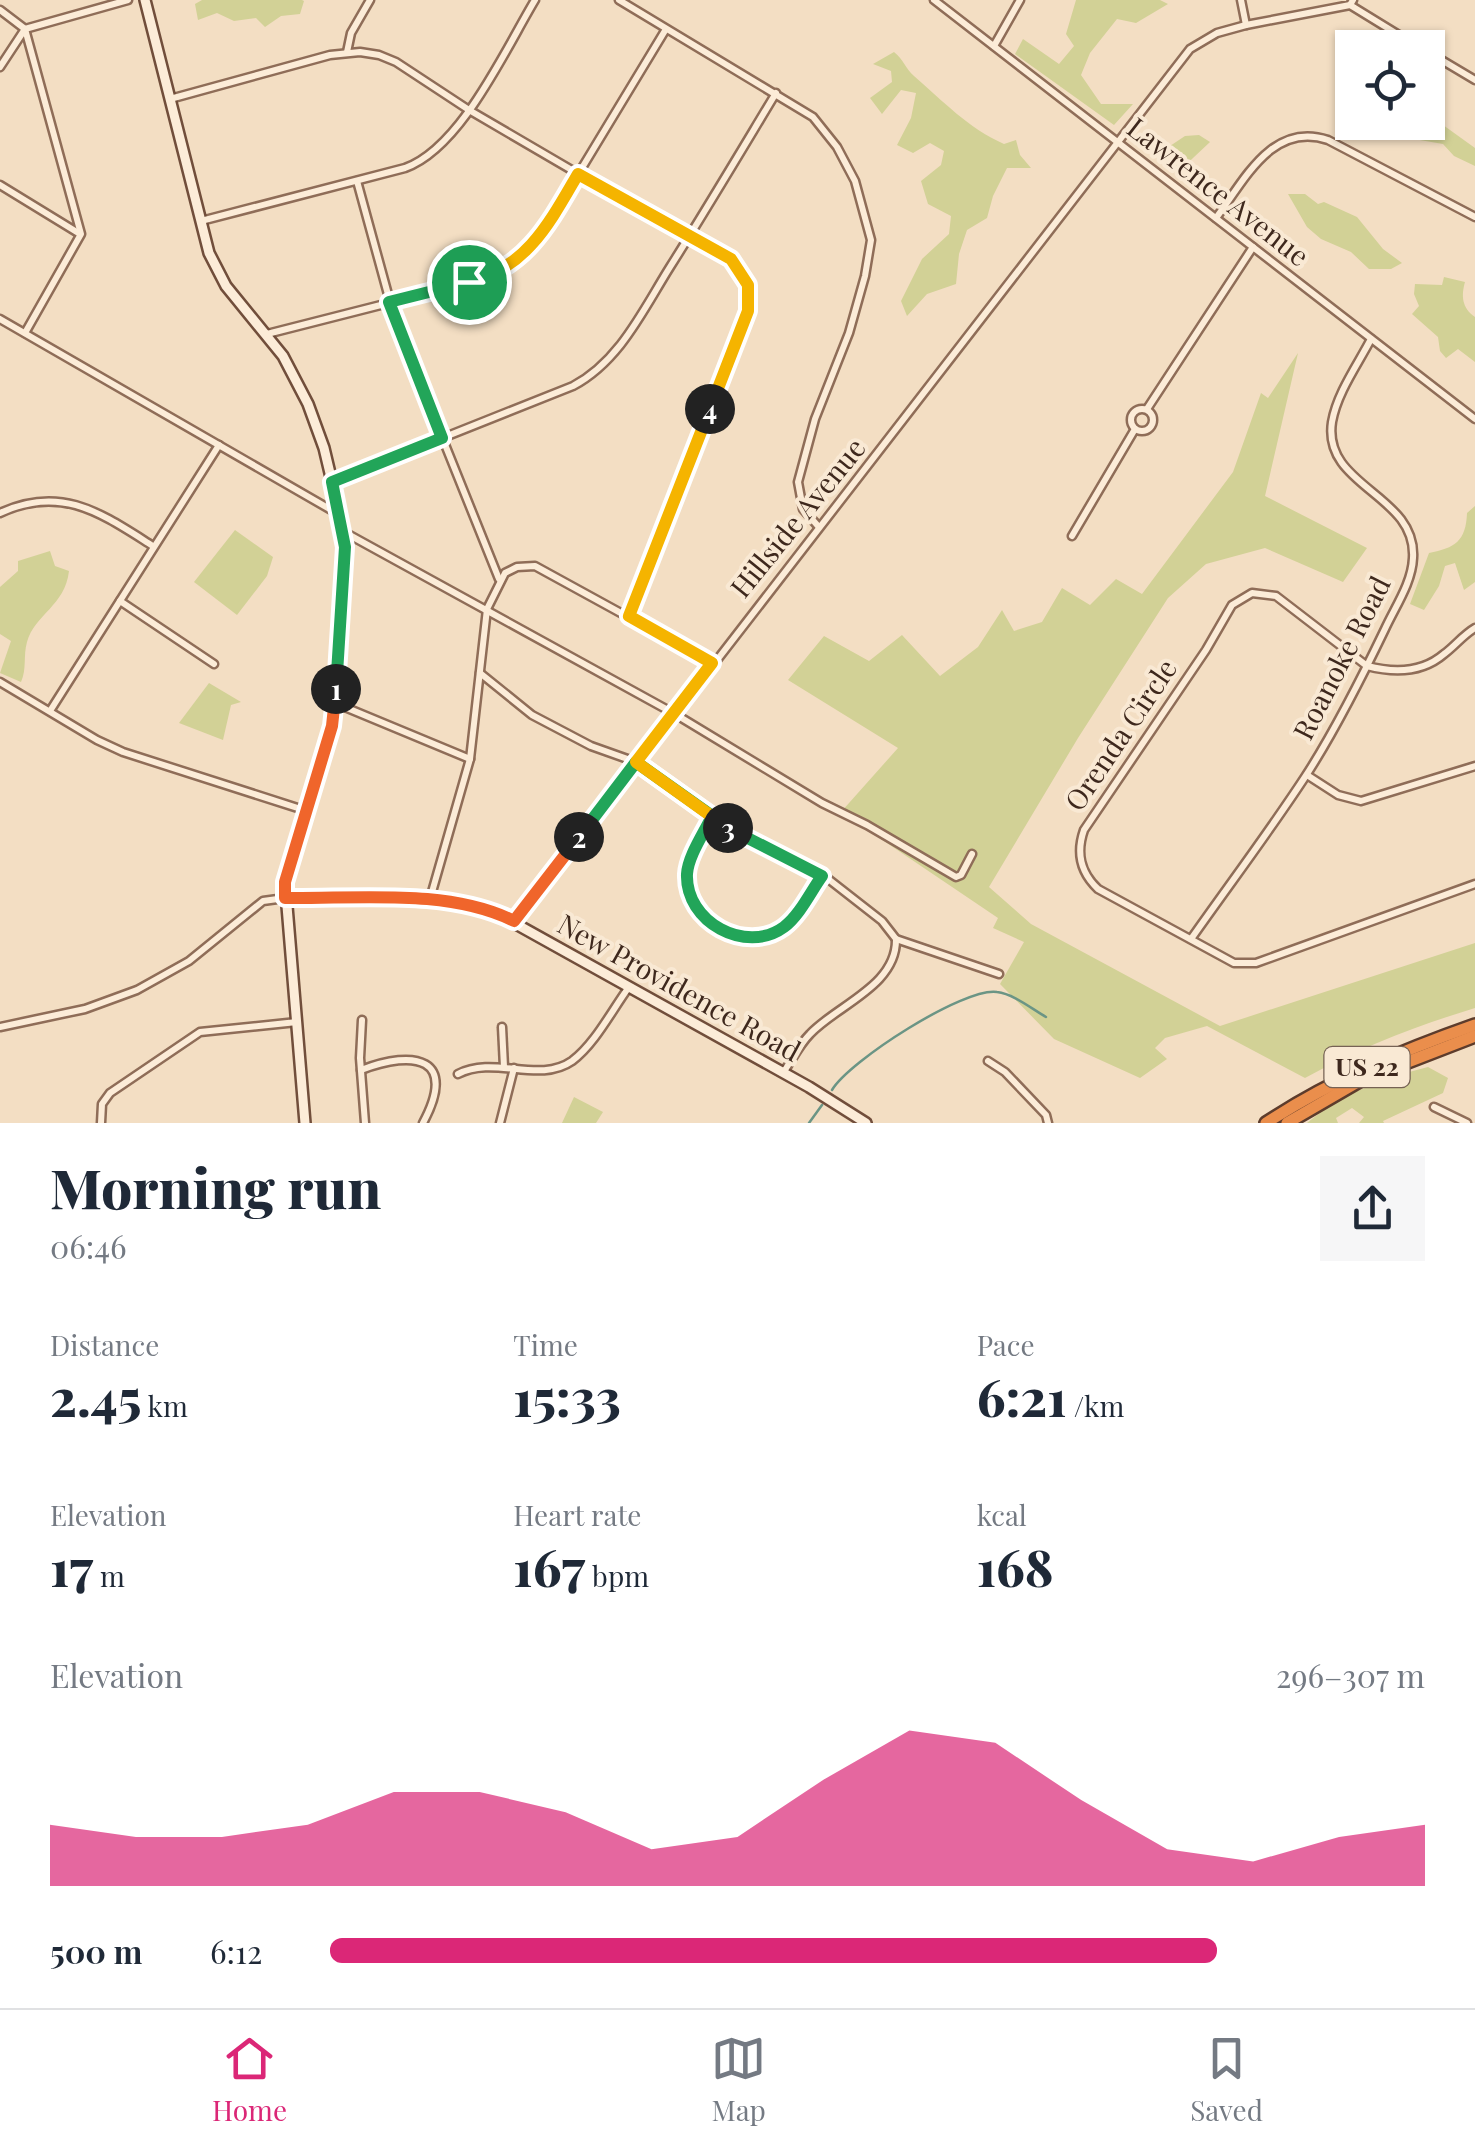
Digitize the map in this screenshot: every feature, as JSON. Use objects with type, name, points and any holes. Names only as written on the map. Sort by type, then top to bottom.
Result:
[{"type":"highway","name":"US 22","points":[[1266,1123],[1356,1071],[1475,1025]]},
{"type":"highway","name":"US 22","points":[[1287,1123],[1361,1080],[1475,1036]]},
{"type":"street","points":[[0,67],[25,28],[128,0]]},
{"type":"street","points":[[145,0],[216,270],[266,334],[308,404],[344,532],[330,734],[285,882],[305,1123]]},
{"type":"street","points":[[348,52],[351,33],[370,0]]},
{"type":"street","points":[[202,221],[405,168],[428,157],[446,142],[469,110],[536,0]]},
{"type":"street","points":[[619,0],[813,117],[838,147],[855,182],[870,240],[861,295],[824,394],[798,482],[804,509],[818,526]]},
{"type":"street","name":"Lawrence Avenue","points":[[934,0],[1475,420]]},
{"type":"street","points":[[994,46],[1020,0]]},
{"type":"street","points":[[1241,0],[1246,25]]},
{"type":"street","points":[[1351,2],[1393,30]]},
{"type":"street","name":"Hillside Avenue","points":[[514,921],[1190,49],[1217,33],[1351,2]]},
{"type":"street","points":[[0,10],[25,28],[81,235],[25,333]]},
{"type":"street","points":[[266,334],[479,280],[512,264],[538,239],[666,29]]},
{"type":"street","points":[[170,99],[348,52],[370,53],[396,62],[469,110],[738,266],[748,285],[748,311],[629,616]]},
{"type":"street","points":[[1445,62],[1475,80]]},
{"type":"street","points":[[332,482],[573,386],[594,373],[621,344],[776,93]]},
{"type":"street","points":[[1216,218],[1270,148],[1300,135],[1328,140],[1475,217]]},
{"type":"street","points":[[357,181],[389,302],[500,579]]},
{"type":"street","points":[[0,186],[81,235]]},
{"type":"street","points":[[1147,409],[1253,247]]},
{"type":"street","points":[[0,319],[340,515]]},
{"type":"street","name":"Roanoke Road","points":[[1191,940],[1307,775],[1367,666],[1409,577],[1413,558],[1411,538],[1399,514],[1346,470],[1332,442],[1335,409],[1371,339]]},
{"type":"street","points":[[1140,408],[1147,409],[1153,418],[1152,425],[1143,431],[1135,429],[1131,415],[1140,408]]},
{"type":"street","points":[[1072,536],[1135,429]]},
{"type":"street","points":[[50,712],[219,446]]},
{"type":"street","points":[[0,513],[46,502],[85,506],[153,546]]},
{"type":"street","points":[[344,532],[675,714],[822,803],[956,877],[962,874],[972,854]]},
{"type":"street","points":[[430,899],[470,759],[487,610],[500,579],[511,569],[535,566],[712,663]]},
{"type":"street","name":"Orenda Circle","points":[[1367,666],[1276,596],[1260,592],[1245,595],[1232,604],[1206,650],[1084,830],[1080,860],[1090,882],[1229,962],[1256,963],[1475,884]]},
{"type":"street","points":[[120,600],[214,664]]},
{"type":"street","points":[[1367,666],[1403,671],[1428,665],[1475,628]]},
{"type":"street","points":[[480,673],[518,706],[561,732],[636,762],[712,816],[777,855],[822,876],[882,920],[896,939],[999,974]]},
{"type":"street","points":[[0,682],[97,740],[136,757],[307,811]]},
{"type":"street","points":[[335,703],[470,759]]},
{"type":"street","points":[[1307,775],[1338,795],[1361,802],[1475,766]]},
{"type":"street","points":[[712,816],[687,875],[696,906],[720,929],[749,937],[779,930],[789,923],[822,876]]},
{"type":"street","points":[[0,1027],[84,1009],[137,990],[189,961],[263,901],[285,898]]},
{"type":"street","name":"New Providence Road","points":[[285,898],[469,903],[514,921],[866,1123]]},
{"type":"street","points":[[784,1073],[810,1033],[878,980],[894,953],[896,939]]},
{"type":"street","points":[[458,1074],[478,1066],[551,1069],[570,1062],[630,987]]},
{"type":"street","points":[[362,1020],[365,1123]]},
{"type":"street","points":[[101,1123],[102,1104],[110,1092],[190,1036],[297,1022]]},
{"type":"street","points":[[502,1027],[504,1066]]},
{"type":"street","points":[[361,1070],[380,1062],[418,1059],[428,1063],[438,1089],[423,1123]]},
{"type":"street","points":[[988,1061],[1019,1086],[1046,1115],[1048,1123]]},
{"type":"street","points":[[500,1123],[514,1068]]},
{"type":"street","points":[[1434,1107],[1469,1123],[1474,1115]]},
{"type":"shaded area","points":[[202,0],[304,1],[300,14],[281,16],[265,27],[256,18],[234,21],[217,13],[198,20],[195,4]]},
{"type":"shaded area","points":[[1076,0],[1160,0],[1168,4],[1136,23],[1117,19],[1090,53],[1081,75],[1101,104],[1133,104],[1114,125],[1015,54],[1023,39],[1059,64],[1074,46],[1066,34]]},
{"type":"shaded area","points":[[894,52],[914,76],[967,122],[1004,144],[1016,140],[1020,155],[1031,168],[1007,168],[987,218],[967,230],[959,254],[956,284],[927,294],[907,316],[901,301],[922,259],[949,234],[951,216],[928,204],[921,181],[941,165],[944,151],[930,143],[913,153],[897,145],[911,118],[916,93],[901,90],[882,114],[870,98],[892,82],[891,71],[873,64]]},
{"type":"shaded area","points":[[1445,126],[1475,148],[1475,166],[1454,156],[1443,144],[1420,140],[1445,140]]},
{"type":"shaded area","points":[[1199,135],[1210,142],[1176,174],[1158,154],[1185,136]]},
{"type":"shaded area","points":[[1288,194],[1305,194],[1318,204],[1324,202],[1357,217],[1383,249],[1402,263],[1391,269],[1369,269],[1351,252],[1321,239],[1307,227]]},
{"type":"shaded area","points":[[1444,277],[1465,282],[1464,301],[1475,317],[1475,362],[1458,349],[1446,358],[1440,351],[1438,337],[1412,314],[1419,306],[1415,284],[1442,285]]},
{"type":"shaded area","points":[[1298,353],[1265,496],[1367,548],[1343,582],[1265,548],[1206,564],[1168,598],[989,887],[1031,924],[1220,1026],[1475,943],[1475,1008],[1388,1038],[1305,1078],[1207,1026],[1165,1038],[1155,1048],[1167,1059],[1140,1078],[1054,1039],[1000,984],[1024,942],[993,928],[998,918],[841,812],[898,748],[788,680],[824,636],[869,661],[902,635],[940,676],[978,647],[1002,610],[1014,631],[1042,622],[1062,588],[1090,605],[1116,579],[1142,594],[1233,472],[1261,393],[1268,398]]},
{"type":"shaded area","points":[[1475,506],[1475,582],[1464,590],[1455,563],[1445,566],[1439,586],[1424,610],[1410,604],[1429,553],[1457,542],[1467,513]]},
{"type":"shaded area","points":[[235,530],[273,557],[267,576],[237,615],[194,582]]},
{"type":"shaded area","points":[[50,551],[55,566],[69,571],[62,593],[31,632],[21,682],[0,673],[11,641],[0,634],[0,587],[18,571],[18,561]]},
{"type":"shaded area","points":[[209,683],[241,702],[231,705],[223,740],[179,723]]},
{"type":"shaded area","points":[[1428,1067],[1448,1078],[1443,1093],[1384,1123],[1359,1123],[1364,1117],[1352,1108],[1336,1118],[1338,1123],[1307,1123],[1364,1088]]},
{"type":"shaded area","points":[[574,1097],[603,1112],[596,1123],[562,1123]]},
{"type":"waterway","points":[[832,1090],[883,1045],[960,1001],[997,992],[1046,1017]]},
{"type":"waterway","points":[[809,1123],[822,1105]]},
{"type":"route","points":[[469,282],[389,302],[442,438],[332,482],[345,547],[335,703],[332,726],[285,882],[285,898],[449,900],[488,909],[514,921],[636,762],[712,816],[687,868],[690,894],[704,916],[731,934],[749,937],[773,933],[789,923],[822,876],[732,830],[636,762],[712,663],[629,616],[747,316],[750,295],[744,275],[723,254],[578,174],[530,248],[502,270],[469,282]]}]
